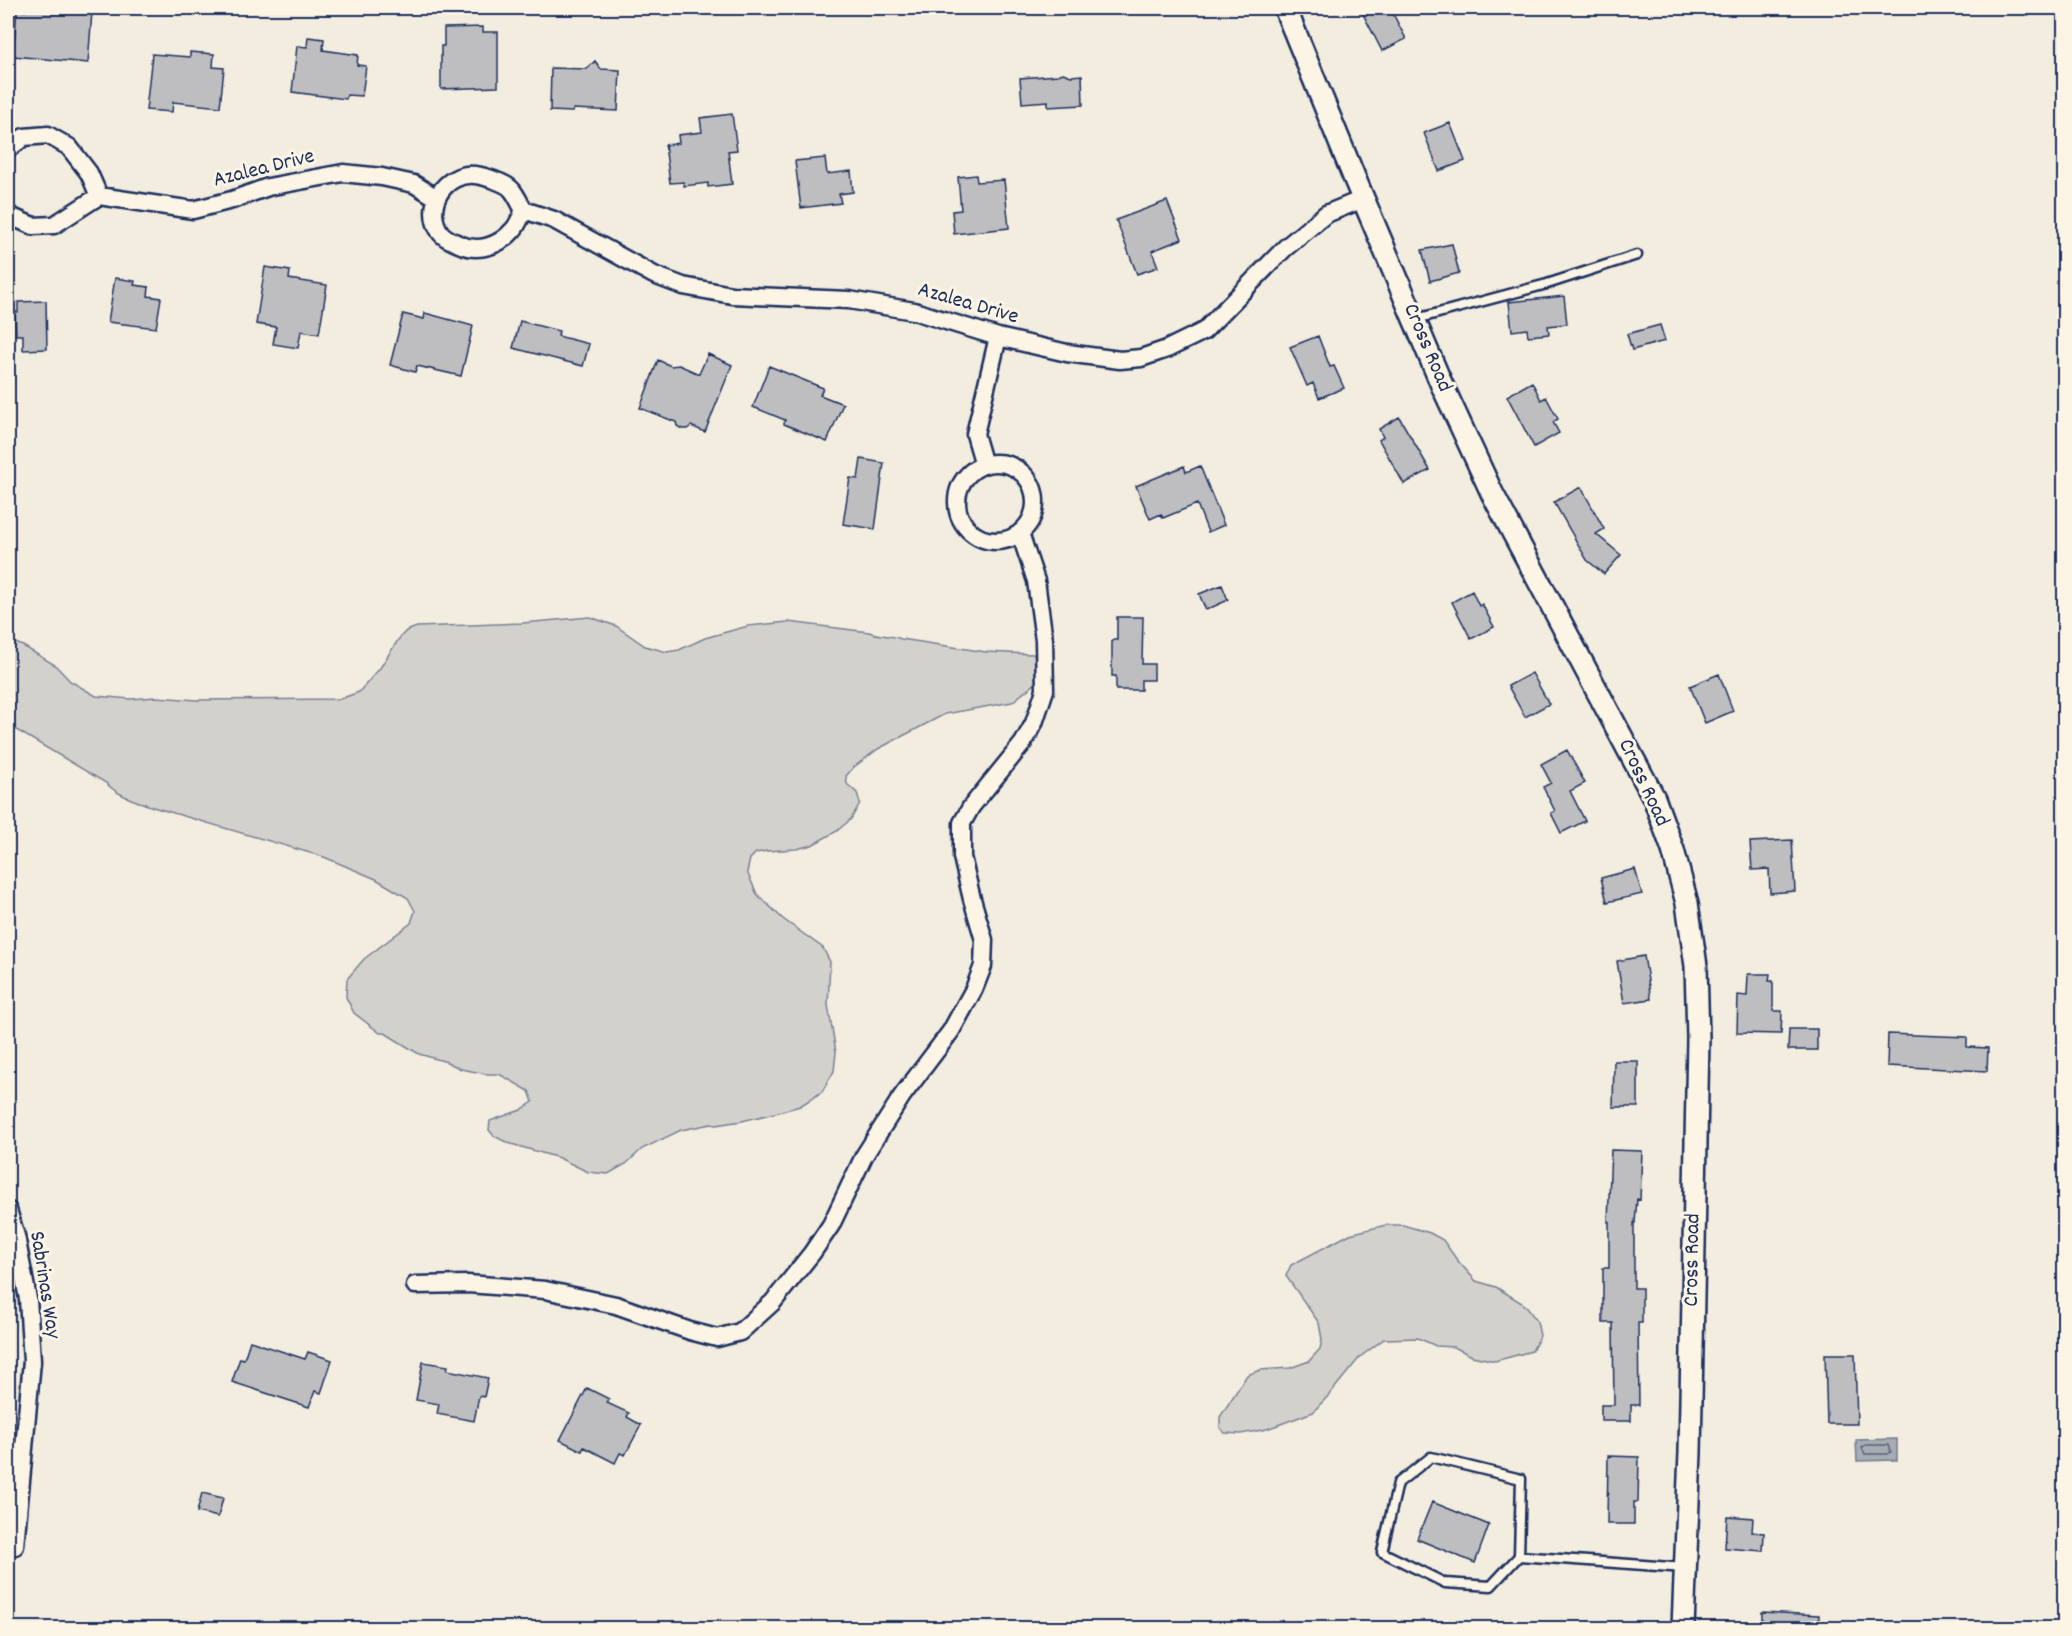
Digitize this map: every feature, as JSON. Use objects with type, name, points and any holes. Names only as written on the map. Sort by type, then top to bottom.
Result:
[{"type":"street","name":"Cross Road","points":[[1285,8],[1441,383],[1492,493],[1654,798],[1673,850],[1687,903],[1696,966],[1698,1038],[1690,1452],[1683,1629]]},
{"type":"street","points":[[8,149],[24,137],[48,135],[69,147],[89,174],[99,196],[54,225],[33,226],[8,213]]},
{"type":"street","name":"Azalea Drive","points":[[99,196],[193,210],[232,200],[268,187],[343,173],[382,177],[414,184],[437,198]]},
{"type":"street","points":[[467,174],[483,176],[511,188],[524,210],[513,230],[482,249],[468,248],[448,240],[440,232],[434,215],[437,198],[444,185],[453,178],[467,174]]},
{"type":"street","name":"Azalea Drive","points":[[524,210],[554,220],[654,275],[682,286],[732,294],[849,300],[914,311],[998,337],[1067,353],[1120,360],[1141,358],[1167,349],[1204,331],[1285,248],[1326,214],[1363,199]]},
{"type":"street","points":[[984,465],[975,434],[998,337]]},
{"type":"street","points":[[1008,464],[1028,478],[1035,495],[1034,514],[1029,525],[1020,533],[1008,540],[994,541],[981,538],[970,531],[962,520],[958,507],[958,494],[963,481],[972,471],[984,465],[1008,464]]},
{"type":"street","points":[[415,1285],[468,1284],[545,1290],[616,1305],[717,1338],[740,1332],[773,1302],[831,1225],[864,1156],[902,1096],[951,1031],[974,989],[983,966],[984,940],[962,857],[962,823],[971,807],[1023,743],[1034,723],[1045,690],[1044,640],[1036,581],[1020,533]]},
{"type":"street","name":"Sabrinas Way","points":[[8,1210],[16,1236],[28,1299],[32,1361],[15,1546]]},
{"type":"lane","points":[[1415,319],[1546,284],[1637,255]]},
{"type":"lane","points":[[1431,1457],[1521,1479],[1519,1556],[1491,1586],[1445,1583],[1382,1552],[1398,1483],[1431,1457]]},
{"type":"lane","points":[[1519,1556],[1685,1568]]},
{"type":"shaded area","points":[[590,617],[616,626],[645,646],[667,652],[748,626],[788,622],[869,632],[986,652],[1033,654],[1049,663],[1046,675],[1012,702],[945,714],[878,749],[854,767],[846,776],[847,784],[857,793],[860,803],[851,819],[837,831],[812,845],[756,853],[750,859],[747,872],[757,894],[783,919],[823,948],[830,962],[828,1005],[836,1052],[834,1071],[822,1092],[800,1106],[775,1113],[742,1121],[681,1130],[642,1149],[626,1164],[608,1174],[588,1172],[559,1158],[508,1143],[494,1136],[489,1130],[490,1121],[521,1110],[533,1102],[529,1091],[499,1074],[461,1069],[447,1062],[419,1054],[385,1033],[380,1033],[354,1013],[346,997],[347,979],[364,959],[411,923],[415,911],[408,898],[376,879],[324,857],[128,798],[8,725],[8,640],[55,665],[70,681],[96,696],[197,700],[340,699],[359,692],[380,668],[406,631],[417,627],[523,623]]},
{"type":"shaded area","points":[[1386,1225],[1403,1225],[1430,1233],[1443,1240],[1476,1281],[1496,1287],[1525,1305],[1537,1321],[1540,1336],[1532,1351],[1495,1361],[1472,1356],[1454,1347],[1436,1346],[1418,1338],[1384,1339],[1360,1357],[1313,1412],[1267,1429],[1241,1434],[1225,1433],[1220,1428],[1220,1417],[1247,1375],[1260,1370],[1290,1368],[1309,1361],[1320,1349],[1322,1340],[1319,1323],[1286,1276],[1291,1265],[1350,1234]]},
{"type":"water","points":[[1897,1439],[1897,1460],[1857,1461],[1856,1440]]},
{"type":"building","points":[[26,8],[92,12],[88,63],[13,56],[17,10],[26,11]]},
{"type":"building","points":[[1360,8],[1390,8],[1406,39],[1382,51]]},
{"type":"building","points":[[483,27],[483,32],[498,32],[498,87],[441,89],[441,46],[444,46],[444,28]]},
{"type":"building","points":[[308,37],[324,39],[323,50],[358,55],[357,65],[366,66],[362,96],[347,95],[346,99],[292,92],[297,46],[307,47]]},
{"type":"building","points":[[190,52],[214,54],[213,67],[224,68],[220,107],[173,102],[172,112],[146,110],[152,54],[190,57]]},
{"type":"building","points":[[595,61],[601,69],[620,70],[618,111],[573,109],[573,112],[550,111],[551,68],[587,69]]},
{"type":"building","points":[[1063,73],[1071,76],[1082,75],[1083,105],[1048,107],[1048,101],[1022,103],[1020,78]]},
{"type":"building","points":[[732,114],[737,150],[728,151],[732,184],[708,187],[708,183],[684,186],[684,182],[670,183],[665,145],[679,143],[678,135],[702,132],[700,118]]},
{"type":"building","points":[[1450,123],[1465,161],[1439,171],[1424,133]]},
{"type":"building","points":[[825,158],[827,174],[851,171],[853,192],[839,194],[841,203],[801,208],[795,161]]},
{"type":"building","points":[[976,175],[977,182],[1004,180],[1009,228],[954,234],[952,211],[961,210],[958,177]]},
{"type":"building","points":[[1167,201],[1182,239],[1152,251],[1158,267],[1137,274],[1116,220]]},
{"type":"building","points":[[1452,244],[1459,273],[1430,281],[1422,250]]},
{"type":"building","points":[[265,267],[290,271],[289,279],[327,285],[319,334],[301,331],[298,348],[273,344],[276,327],[256,324]]},
{"type":"building","points":[[115,278],[135,281],[134,285],[149,287],[148,296],[161,298],[156,328],[108,322]]},
{"type":"building","points":[[1564,296],[1567,324],[1548,326],[1549,334],[1528,336],[1527,329],[1512,331],[1509,302]]},
{"type":"building","points":[[46,301],[47,349],[23,350],[23,335],[16,335],[15,312],[18,312],[18,302]]},
{"type":"building","points":[[425,313],[473,326],[461,376],[417,366],[415,372],[390,365],[403,314],[424,319]]},
{"type":"building","points":[[520,321],[559,331],[558,336],[589,344],[583,366],[513,348]]},
{"type":"building","points":[[1660,325],[1665,341],[1632,350],[1627,334]]},
{"type":"building","points":[[1318,336],[1330,367],[1334,366],[1344,388],[1319,398],[1313,383],[1307,386],[1290,347]]},
{"type":"building","points":[[708,354],[732,365],[705,432],[691,426],[682,429],[677,426],[676,422],[640,408],[658,360],[671,366],[679,365],[699,374]]},
{"type":"building","points":[[769,366],[823,388],[820,395],[843,404],[827,442],[784,424],[785,420],[753,407]]},
{"type":"building","points":[[1532,382],[1541,400],[1546,397],[1558,419],[1553,422],[1559,433],[1534,447],[1507,396]]},
{"type":"building","points":[[1399,417],[1430,470],[1404,484],[1379,440],[1383,437],[1379,429]]},
{"type":"building","points":[[861,459],[884,463],[875,529],[843,524],[850,478],[858,479]]},
{"type":"building","points":[[1184,466],[1186,472],[1200,466],[1224,525],[1208,532],[1197,504],[1163,518],[1161,514],[1150,519],[1136,486]]},
{"type":"building","points":[[1581,487],[1604,529],[1596,534],[1621,555],[1604,574],[1587,560],[1554,502]]},
{"type":"building","points":[[1222,585],[1228,600],[1206,610],[1199,594]]},
{"type":"building","points":[[1472,591],[1479,606],[1482,604],[1494,627],[1471,639],[1452,602]]},
{"type":"building","points":[[1117,617],[1143,617],[1142,664],[1154,664],[1154,680],[1141,680],[1141,690],[1116,690],[1116,676],[1112,676],[1112,640],[1117,640]]},
{"type":"building","points":[[1532,673],[1549,704],[1525,717],[1508,686]]},
{"type":"building","points":[[1719,674],[1733,711],[1705,723],[1690,686]]},
{"type":"building","points":[[1567,750],[1585,783],[1570,791],[1585,821],[1561,833],[1551,813],[1555,811],[1543,787],[1551,783],[1541,764]]},
{"type":"building","points":[[1792,840],[1795,891],[1770,893],[1769,869],[1752,870],[1750,842]]},
{"type":"building","points":[[1635,869],[1642,894],[1607,902],[1601,878]]},
{"type":"building","points":[[1644,956],[1651,999],[1624,1003],[1617,961]]},
{"type":"building","points":[[1748,974],[1770,974],[1769,981],[1773,981],[1773,1011],[1782,1011],[1781,1034],[1737,1033],[1738,995],[1747,996]]},
{"type":"building","points":[[1789,1029],[1817,1029],[1817,1050],[1788,1050]]},
{"type":"building","points":[[1888,1034],[1967,1037],[1967,1047],[1988,1048],[1987,1071],[1887,1066]]},
{"type":"building","points":[[1614,1061],[1638,1061],[1638,1107],[1613,1107]]},
{"type":"building","points":[[1611,1150],[1642,1151],[1640,1200],[1637,1199],[1634,1223],[1634,1288],[1642,1288],[1642,1323],[1638,1323],[1639,1405],[1631,1405],[1631,1421],[1601,1421],[1601,1405],[1614,1405],[1613,1323],[1603,1323],[1603,1268],[1609,1268]]},
{"type":"building","points":[[250,1341],[305,1359],[308,1352],[332,1360],[321,1393],[315,1391],[309,1407],[232,1382],[240,1358],[244,1359]]},
{"type":"building","points":[[1825,1354],[1855,1354],[1857,1424],[1827,1424]]},
{"type":"building","points":[[423,1362],[448,1366],[447,1370],[488,1378],[484,1397],[479,1396],[474,1421],[437,1414],[439,1404],[416,1400]]},
{"type":"building","points":[[587,1388],[609,1399],[607,1403],[629,1413],[627,1417],[641,1425],[625,1455],[620,1453],[615,1463],[584,1447],[582,1451],[560,1440]]},
{"type":"building","points":[[1608,1456],[1639,1457],[1638,1502],[1634,1502],[1634,1524],[1607,1524]]},
{"type":"building","points":[[202,1493],[223,1498],[218,1517],[197,1512]]},
{"type":"building","points":[[1432,1502],[1489,1525],[1475,1563],[1417,1539]]},
{"type":"building","points":[[1727,1516],[1753,1518],[1752,1532],[1764,1533],[1763,1551],[1725,1548]]},
{"type":"building","points":[[1762,1612],[1819,1615],[1819,1629],[1762,1629]]}]
